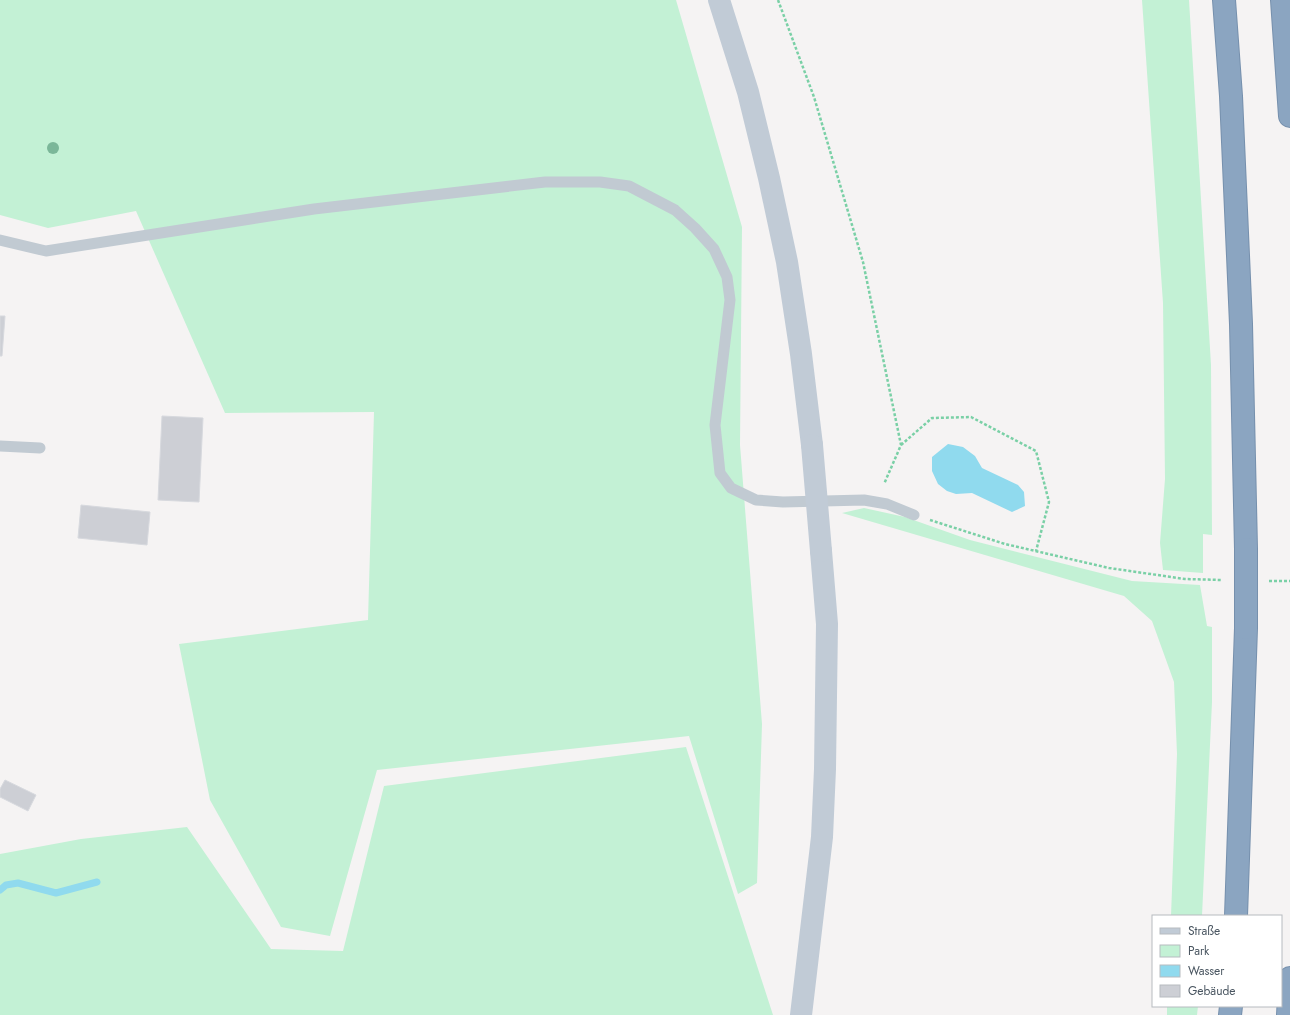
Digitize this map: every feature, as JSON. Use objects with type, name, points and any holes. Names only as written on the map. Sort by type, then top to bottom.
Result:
[{"type":"highway","points":[[1224,0],[1231,96],[1242,324],[1246,549],[1246,628],[1236,915]]},
{"type":"highway","points":[[1282,0],[1290,116]]},
{"type":"highway","points":[[1288,1015],[1290,978]]},
{"type":"main road","points":[[719,0],[748,92],[769,178],[787,262],[801,354],[812,445],[827,624],[825,769],[822,837],[800,1015]]},
{"type":"lane","points":[[0,240],[46,251],[314,209],[545,182],[600,182],[629,186],[675,210],[714,249],[727,277],[730,300],[715,426],[720,473],[731,488],[756,500],[783,502],[864,500],[886,504],[914,515]]},
{"type":"lane","points":[[0,446],[40,448]]},
{"type":"path","points":[[778,0],[814,98],[863,262],[901,445]]},
{"type":"path","points":[[875,502],[901,445],[932,418],[971,417],[1036,451],[1049,502],[1036,551]]},
{"type":"path","points":[[914,515],[1005,544],[1109,568],[1185,579],[1222,580]]},
{"type":"path","points":[[1267,581],[1290,581]]},
{"type":"green space","points":[[0,0],[676,0],[742,227],[740,445],[762,724],[757,883],[738,894],[689,736],[377,770],[330,936],[281,927],[210,800],[179,644],[368,620],[374,412],[225,413],[136,211],[48,228],[0,215]]},
{"type":"green space","points":[[1142,0],[1189,0],[1211,365],[1212,535],[1203,534],[1203,573],[1163,570],[1160,543],[1165,479],[1163,303]]},
{"type":"green space","points":[[864,508],[905,517],[970,540],[1132,581],[1200,585],[1207,626],[1212,627],[1212,702],[1202,915],[1171,915],[1177,754],[1174,682],[1152,621],[1124,596],[842,513]]},
{"type":"green space","points":[[686,747],[773,1015],[0,1015],[0,854],[81,839],[187,827],[271,949],[343,951],[384,786]]},
{"type":"green space","points":[[1167,1007],[1198,1007],[1197,1015],[1167,1015]]},
{"type":"water","points":[[948,444],[963,447],[975,456],[982,468],[1018,485],[1024,492],[1025,506],[1012,512],[972,493],[956,494],[947,491],[938,484],[932,471],[932,457]]},
{"type":"building","points":[[0,316],[5,316],[2,356],[0,356]]},
{"type":"building","points":[[162,416],[203,418],[199,502],[158,500]]},
{"type":"building","points":[[81,505],[150,512],[147,545],[78,538]]},
{"type":"building","points":[[5,780],[36,795],[28,811],[0,797],[0,789]]},
{"type":"waterway","points":[[0,890],[6,885],[18,883],[56,893],[97,882]]}]
